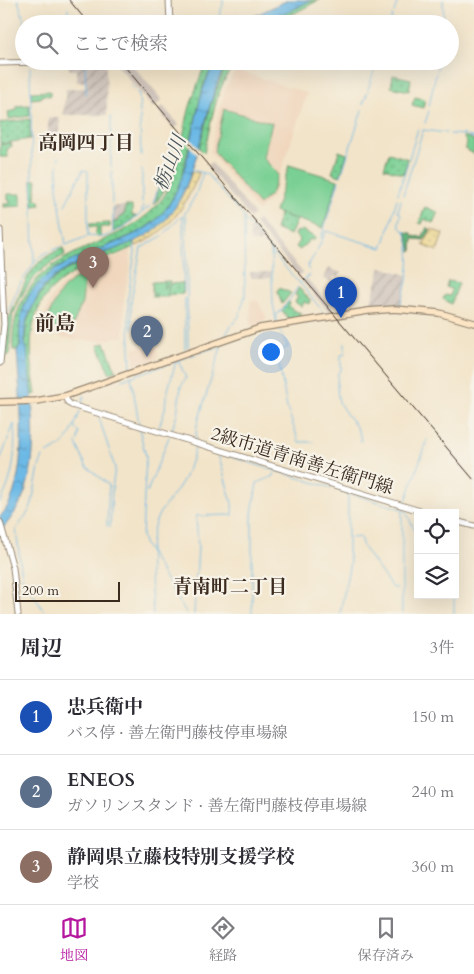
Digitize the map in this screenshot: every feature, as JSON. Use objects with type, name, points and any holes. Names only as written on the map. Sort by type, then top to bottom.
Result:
[{"type":"main road","points":[[0,402],[36,401],[65,396],[225,339],[278,325],[368,311],[395,309],[439,313],[474,322]]},
{"type":"street","points":[[169,0],[170,15]]},
{"type":"street","points":[[0,64],[15,63]]},
{"type":"street","points":[[0,230],[4,324],[0,363]]},
{"type":"street","name":"2級市道青南善左衛門線","points":[[65,396],[71,406],[414,509]]},
{"type":"street","points":[[0,522],[16,584],[18,614]]},
{"type":"street","points":[[459,523],[474,526]]},
{"type":"shaded area","points":[[77,70],[106,70],[107,115],[63,114],[66,89],[86,88],[86,82],[77,82]]},
{"type":"shaded area","points":[[121,70],[137,70],[162,100],[153,108]]},
{"type":"shaded area","points":[[236,70],[307,93],[273,195],[258,211],[210,152],[224,90]]},
{"type":"shaded area","points":[[163,106],[179,125],[174,129],[158,110]]},
{"type":"shaded area","points":[[48,118],[60,118],[59,135],[48,135]]},
{"type":"shaded area","points":[[211,162],[254,214],[250,218],[207,166]]},
{"type":"shaded area","points":[[113,206],[125,206],[125,213],[117,222],[113,222]]},
{"type":"shaded area","points":[[258,220],[303,273],[299,276],[254,223]]},
{"type":"shaded area","points":[[251,227],[261,242],[250,242],[249,229]]},
{"type":"shaded area","points":[[131,250],[130,269],[124,298],[124,336],[98,341],[79,340],[63,338],[40,327],[51,297],[69,278]]},
{"type":"shaded area","points":[[381,267],[407,275],[400,305],[371,307],[370,305]]},
{"type":"shaded area","points":[[329,268],[341,273],[338,278],[334,276],[331,282],[323,279]]},
{"type":"shaded area","points":[[250,272],[271,272],[271,278],[251,278]]},
{"type":"shaded area","points":[[307,279],[334,310],[329,312],[303,282]]},
{"type":"shaded area","points":[[331,286],[341,291],[338,295],[343,298],[338,307],[325,292]]},
{"type":"shaded area","points":[[257,300],[267,318],[259,325],[251,326],[250,301]]},
{"type":"shaded area","points":[[157,344],[158,359],[135,365],[133,349]]},
{"type":"green space","points":[[311,0],[319,0],[291,15],[282,15]]},
{"type":"green space","points":[[203,70],[211,70],[203,87],[181,181],[168,207],[160,217],[141,231],[52,270],[20,323],[20,347],[17,350],[13,350],[15,320],[22,302],[34,283],[50,268],[68,256],[129,227],[147,215],[162,199],[173,177],[189,108]]},
{"type":"green space","points":[[224,70],[230,70],[221,87],[204,153],[199,148],[211,103]]},
{"type":"green space","points":[[393,75],[411,79],[409,91],[391,87]]},
{"type":"green space","points":[[50,91],[50,96],[42,95],[41,98],[31,99],[31,92]]},
{"type":"green space","points":[[415,97],[425,99],[423,108],[412,105]]},
{"type":"green space","points":[[29,105],[30,116],[9,119],[8,112],[17,110],[17,106]]},
{"type":"green space","points":[[224,109],[272,123],[263,157],[278,175],[271,194],[259,205],[214,152]]},
{"type":"green space","points":[[30,119],[30,139],[0,144],[0,123]]},
{"type":"green space","points":[[464,136],[474,140],[474,154],[465,149],[467,143]]},
{"type":"green space","points":[[11,143],[12,146],[7,149],[8,157],[0,157],[0,145]]},
{"type":"green space","points":[[339,151],[347,154],[340,176],[332,173]]},
{"type":"green space","points":[[389,153],[408,159],[403,174],[384,168]]},
{"type":"green space","points":[[289,165],[338,180],[323,228],[275,212]]},
{"type":"green space","points":[[165,169],[171,169],[163,192],[154,205]]},
{"type":"green space","points":[[32,180],[37,180],[35,198],[40,201],[41,205],[33,206]]},
{"type":"green space","points":[[8,194],[21,194],[21,206],[4,207],[4,204],[10,204]]},
{"type":"green space","points":[[125,206],[132,206],[132,216],[136,216],[114,232],[113,222],[117,222],[125,213]]},
{"type":"green space","points":[[425,207],[438,212],[433,223],[424,219],[422,224],[419,223]]},
{"type":"green space","points":[[280,214],[297,220],[290,235],[275,229]]},
{"type":"green space","points":[[110,223],[110,227],[100,227],[100,237],[95,236],[97,227],[90,227],[90,224]]},
{"type":"green space","points":[[427,227],[431,230],[424,240],[413,239],[411,251],[406,232],[422,238]]},
{"type":"green space","points":[[302,230],[316,238],[313,241],[310,239],[300,250],[296,247],[300,241],[295,235],[297,231]]},
{"type":"green space","points":[[133,241],[134,247],[74,273],[58,284],[46,297],[38,310],[33,326],[31,342],[36,394],[31,396],[25,346],[26,324],[34,304],[47,284],[64,271]]},
{"type":"green space","points":[[63,248],[65,255],[40,272],[28,286],[14,313],[11,313],[29,274],[42,260]]},
{"type":"green space","points":[[85,274],[82,303],[70,332],[45,326],[59,295],[69,283]]},
{"type":"green space","points":[[170,281],[167,297],[152,297],[152,282]]},
{"type":"green space","points":[[448,281],[459,283],[451,304],[443,299],[445,295],[450,296],[452,290],[446,287]]},
{"type":"green space","points":[[183,283],[183,294],[167,295],[169,284]]},
{"type":"green space","points":[[279,288],[291,293],[282,304],[277,291]]},
{"type":"green space","points":[[299,288],[310,300],[309,304],[304,302],[302,307],[295,302],[298,297],[295,295]]},
{"type":"green space","points":[[288,302],[290,303],[289,306],[301,313],[299,315],[303,318],[289,320],[282,310]]},
{"type":"green space","points":[[11,314],[13,315],[10,354],[3,359],[6,322]]},
{"type":"green space","points":[[105,343],[116,371],[109,373],[98,345]]},
{"type":"sand","points":[[192,171],[199,173],[188,197],[175,217],[158,233],[136,246],[135,241],[155,229],[171,212],[183,193]]},
{"type":"sand","points":[[432,229],[443,234],[437,251],[423,245]]},
{"type":"water","points":[[288,0],[311,0],[283,15],[256,15]]},
{"type":"water","points":[[211,70],[224,70],[210,105],[190,177],[180,199],[167,219],[144,237],[74,265],[55,277],[41,292],[31,310],[26,323],[25,339],[32,396],[33,445],[31,468],[25,491],[15,512],[0,531],[0,517],[10,502],[20,461],[21,413],[17,350],[20,347],[20,324],[25,305],[33,289],[45,277],[60,267],[136,233],[149,226],[161,215],[178,187]]},
{"type":"pier","points":[[189,137],[201,151],[199,157],[187,143]]},
{"type":"waterway","points":[[18,0],[22,15]]},
{"type":"waterway","points":[[219,15],[223,0]]},
{"type":"waterway","points":[[394,12],[398,0]]},
{"type":"waterway","points":[[443,0],[444,15]]},
{"type":"waterway","points":[[68,9],[68,15]]},
{"type":"waterway","points":[[30,70],[34,263]]},
{"type":"waterway","points":[[85,70],[86,94]]},
{"type":"waterway","points":[[368,89],[374,70]]},
{"type":"waterway","points":[[429,106],[436,73]]},
{"type":"waterway","points":[[131,85],[139,95],[140,113]]},
{"type":"waterway","points":[[363,104],[368,91]]},
{"type":"waterway","points":[[341,176],[362,110]]},
{"type":"waterway","points":[[425,123],[429,111]]},
{"type":"waterway","points":[[140,116],[141,155]]},
{"type":"waterway","points":[[111,117],[111,167]]},
{"type":"waterway","points":[[409,159],[418,129]]},
{"type":"waterway","points":[[403,195],[423,130],[446,133]]},
{"type":"waterway","points":[[450,134],[465,135]]},
{"type":"waterway","name":"栃山川","points":[[165,167],[178,136]]},
{"type":"waterway","points":[[468,136],[474,138]]},
{"type":"waterway","points":[[398,194],[408,162]]},
{"type":"waterway","points":[[58,165],[57,188],[66,245],[88,236],[104,237],[123,228],[150,206]]},
{"type":"waterway","points":[[190,169],[207,174],[244,217],[245,296],[239,316],[224,339]]},
{"type":"waterway","points":[[65,205],[83,170],[88,171],[88,235]]},
{"type":"waterway","name":"栃山川","points":[[142,170],[142,203]]},
{"type":"waterway","name":"栃山川","points":[[153,203],[164,170]]},
{"type":"waterway","points":[[112,171],[112,203]]},
{"type":"waterway","points":[[184,292],[183,217],[196,194],[203,173]]},
{"type":"waterway","points":[[321,238],[339,181]]},
{"type":"waterway","points":[[388,232],[397,199]]},
{"type":"waterway","points":[[400,305],[409,269],[408,240],[405,231],[399,224],[401,215],[398,211],[401,200]]},
{"type":"waterway","points":[[142,211],[143,206]]},
{"type":"waterway","points":[[113,208],[113,232]]},
{"type":"waterway","points":[[132,329],[131,301],[141,248],[162,236],[182,216]]},
{"type":"waterway","points":[[186,216],[188,347]]},
{"type":"waterway","points":[[245,220],[271,250],[273,304],[277,324]]},
{"type":"waterway","points":[[317,251],[326,231],[382,248],[387,234]]},
{"type":"waterway","points":[[131,372],[128,298],[135,252],[134,242]]},
{"type":"waterway","points":[[6,317],[20,284],[36,260],[43,254],[63,246]]},
{"type":"waterway","points":[[272,252],[299,283]]},
{"type":"waterway","points":[[309,270],[307,267],[315,254]]},
{"type":"waterway","points":[[310,275],[300,283],[325,314]]},
{"type":"waterway","points":[[276,315],[283,309],[298,287]]},
{"type":"waterway","points":[[185,298],[185,349]]},
{"type":"waterway","points":[[278,327],[288,347],[277,352],[287,408],[299,442],[314,442]]},
{"type":"waterway","points":[[345,343],[345,354],[341,355],[341,371],[338,373],[338,396],[340,404],[358,430],[361,441]]},
{"type":"waterway","points":[[195,442],[197,425],[222,344]]},
{"type":"waterway","points":[[159,428],[176,361],[213,348],[219,348]]},
{"type":"waterway","points":[[171,433],[177,414],[181,386],[186,378],[178,360]]},
{"type":"waterway","points":[[122,380],[176,361]]},
{"type":"waterway","points":[[131,376],[139,424]]},
{"type":"waterway","points":[[81,407],[84,396]]},
{"type":"waterway","points":[[47,453],[54,451],[69,437],[80,411]]},
{"type":"waterway","points":[[99,418],[115,468],[110,527]]},
{"type":"waterway","points":[[0,461],[14,424],[15,445],[13,464],[5,493],[0,502]]},
{"type":"waterway","points":[[75,428],[79,432],[78,440]]},
{"type":"waterway","points":[[139,428],[146,457],[142,537],[187,614]]},
{"type":"waterway","points":[[147,492],[169,437]]},
{"type":"waterway","points":[[405,504],[427,440]]},
{"type":"waterway","points":[[76,443],[86,466],[109,485],[107,526]]},
{"type":"waterway","points":[[153,614],[150,576],[151,538],[159,514],[184,479],[192,460],[195,446]]},
{"type":"waterway","points":[[196,446],[348,493],[348,550],[350,562],[340,614]]},
{"type":"waterway","points":[[194,614],[198,547],[196,516],[233,515],[232,503],[218,454]]},
{"type":"waterway","points":[[43,457],[39,467],[32,503],[29,511],[16,529],[22,577],[46,614]]},
{"type":"waterway","points":[[252,614],[252,514],[257,483],[274,476],[274,472]]},
{"type":"waterway","points":[[348,493],[405,510],[414,529]]},
{"type":"waterway","points":[[402,614],[402,513],[404,508]]},
{"type":"waterway","points":[[352,538],[360,537],[363,547],[392,588],[397,588]]},
{"type":"waterway","points":[[454,599],[454,614]]},
{"type":"railway","points":[[69,0],[82,15]]},
{"type":"railway","points":[[128,70],[474,480]]},
{"type":"place","name":"静岡県立藤枝特別支援学校","points":[[93,288]]},
{"type":"place","name":"忠兵衛中","points":[[341,318]]},
{"type":"place","name":"ENEOS","points":[[147,357]]},
{"type":"district","name":"高岡四丁目","points":[[86,143]]},
{"type":"district","name":"前島","points":[[55,323]]},
{"type":"district","name":"青南町二丁目","points":[[230,587]]}]
